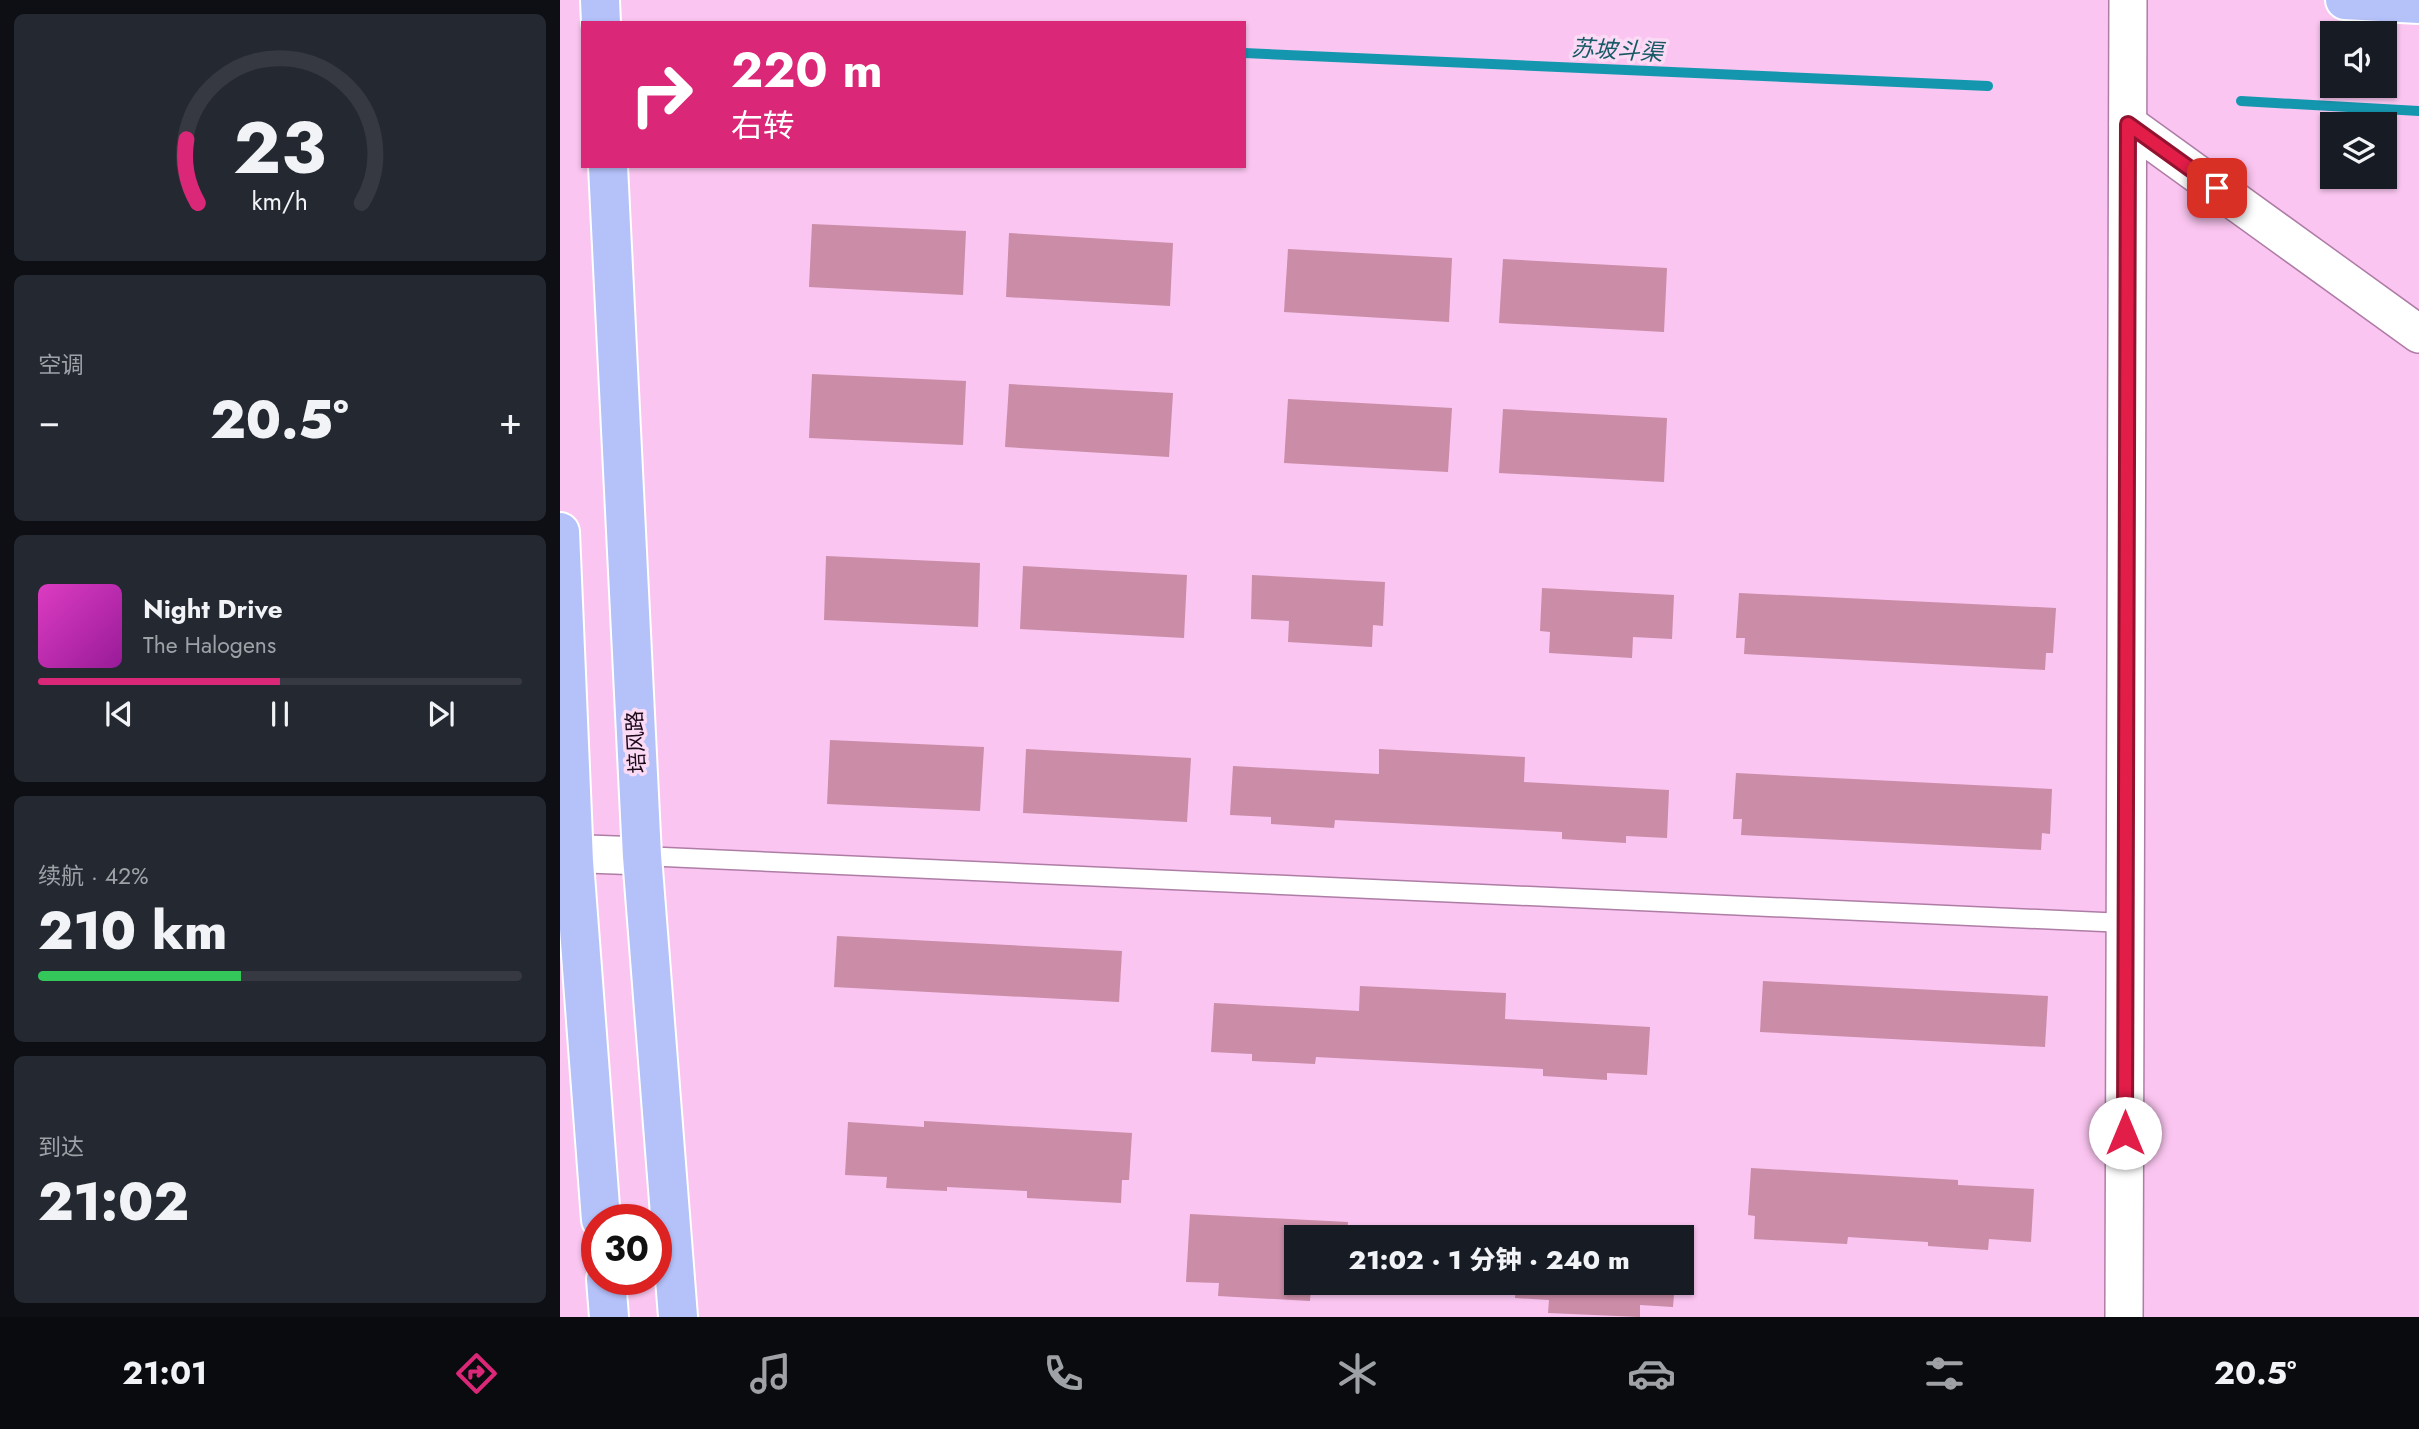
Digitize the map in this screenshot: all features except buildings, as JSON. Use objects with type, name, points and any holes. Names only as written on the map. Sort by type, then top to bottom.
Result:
[{"type":"main road","points":[[600,0],[601,21]]},
{"type":"main road","points":[[2345,0],[2419,4]]},
{"type":"main road","name":"培风路","points":[[608,168],[642,856],[678,1317]]},
{"type":"main road","points":[[560,532],[567,853],[600,1204]]},
{"type":"main road","points":[[607,1295],[609,1317]]},
{"type":"street","points":[[2124,1317],[2128,0]]},
{"type":"street","points":[[2128,124],[2419,334]]},
{"type":"street","points":[[567,853],[642,856]]},
{"type":"lane","points":[[642,856],[2125,923]]},
{"type":"waterway","name":"苏坡斗渠","points":[[1246,53],[1988,86]]},
{"type":"waterway","name":"苏坡斗渠","points":[[2241,101],[2419,111]]},
{"type":"route","points":[[2125,1133],[2128,124],[2217,188]]}]
